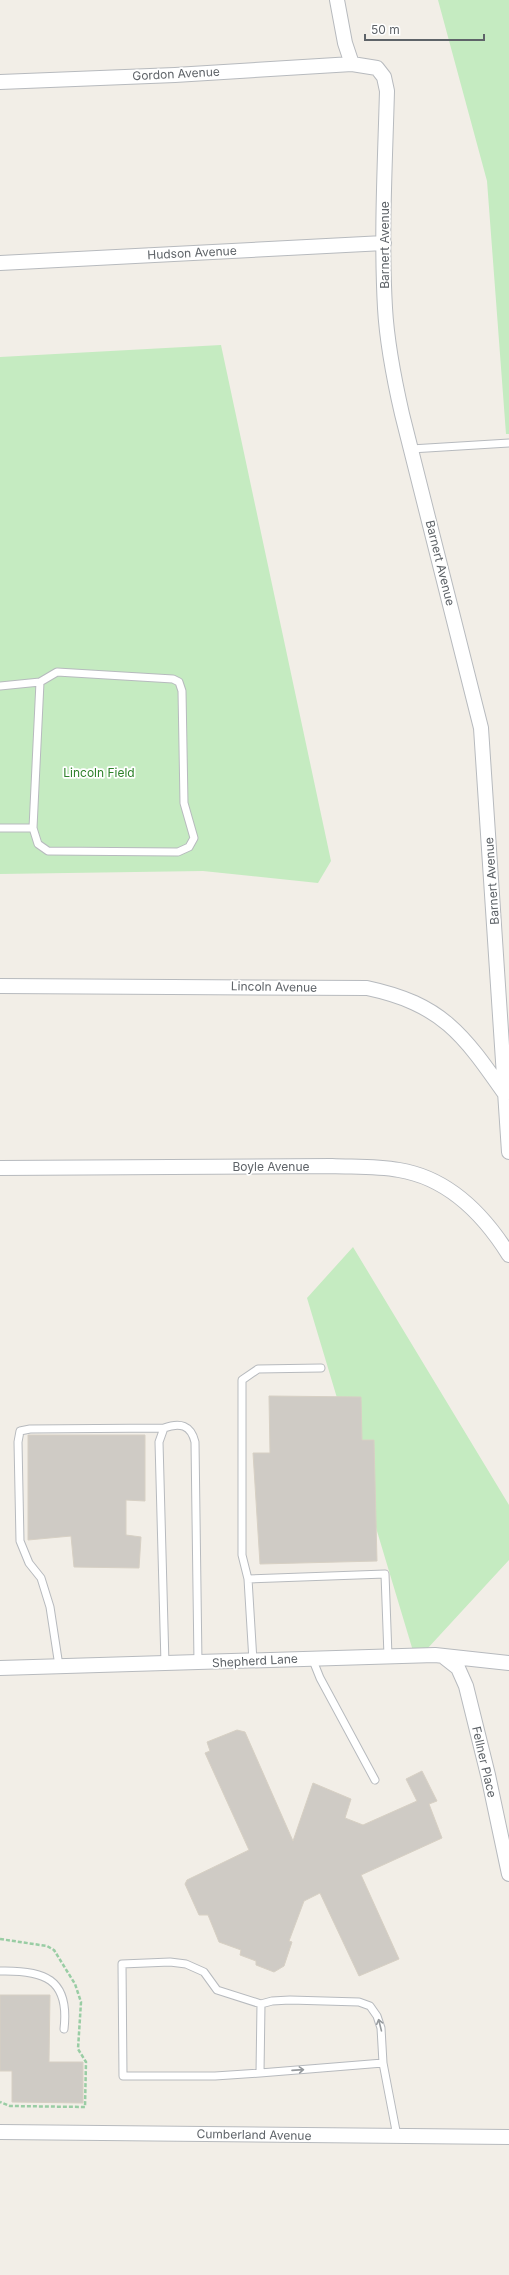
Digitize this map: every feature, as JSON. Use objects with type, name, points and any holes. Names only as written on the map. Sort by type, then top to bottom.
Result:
[{"type":"street","points":[[337,0],[345,43],[352,64]]},
{"type":"street","name":"Gordon Avenue","points":[[0,82],[167,75],[352,64]]},
{"type":"street","name":"Barnert Avenue","points":[[352,64],[377,68],[384,77],[387,91],[384,243],[385,310],[392,370],[481,728],[504,987],[505,1095],[509,1152]]},
{"type":"street","name":"Hudson Avenue","points":[[0,263],[384,243]]},
{"type":"street","name":"Lincoln Avenue","points":[[0,986],[367,988],[409,999],[445,1020],[475,1050],[505,1095]]},
{"type":"street","name":"Boyle Avenue","points":[[0,1168],[332,1166],[379,1167],[401,1170],[436,1182],[468,1203],[500,1241],[509,1255]]},
{"type":"street","name":"Shepherd Lane","points":[[0,1668],[253,1662],[312,1658],[435,1655],[509,1663]]},
{"type":"street","name":"Fellner Place","points":[[444,1657],[458,1668],[466,1686],[488,1775],[509,1874]]},
{"type":"street","name":"Cumberland Avenue","points":[[0,2132],[509,2137]]},
{"type":"lane","points":[[411,449],[509,443]]},
{"type":"lane","points":[[0,686],[40,682],[57,672],[173,679],[179,682],[182,691],[184,803],[194,838],[189,847],[178,852],[48,851],[38,844],[33,828],[40,682]]},
{"type":"lane","points":[[0,828],[33,828]]},
{"type":"lane","points":[[253,1662],[248,1579],[242,1555],[242,1380],[258,1369],[321,1368]]},
{"type":"lane","points":[[59,1666],[50,1607],[41,1578],[29,1563],[20,1541],[18,1442],[20,1431],[30,1429],[188,1427],[192,1430],[195,1442],[198,1663]]},
{"type":"lane","points":[[164,1428],[159,1442],[165,1664]]},
{"type":"lane","points":[[248,1579],[385,1574],[388,1656]]},
{"type":"lane","points":[[312,1658],[320,1678],[375,1780]]},
{"type":"lane","points":[[383,2063],[215,2076],[124,2076],[122,1964],[170,1962],[186,1964],[204,1972],[217,1990],[261,2004],[272,2001],[290,2000],[359,2002],[370,2006],[377,2016],[381,2028],[383,2063],[397,2136]]},
{"type":"lane","points":[[0,1971],[35,1972],[50,1980],[62,1995],[64,2029]]},
{"type":"lane","points":[[260,2072],[261,2004]]},
{"type":"green space","points":[[438,0],[509,0],[509,434],[506,434],[487,181]]},
{"type":"green space","name":"Lincoln Field","points":[[221,345],[331,861],[318,883],[203,871],[0,874],[0,357]]},
{"type":"green space","points":[[353,1247],[509,1505],[509,1560],[416,1661],[307,1298]]},
{"type":"building","points":[[269,1396],[361,1397],[362,1440],[374,1440],[377,1561],[260,1564],[253,1453],[270,1453]]},
{"type":"building","points":[[28,1435],[145,1435],[145,1501],[126,1500],[126,1535],[141,1537],[139,1568],[74,1567],[71,1536],[28,1540]]},
{"type":"building","points":[[237,1730],[245,1732],[293,1841],[313,1783],[351,1799],[345,1818],[363,1825],[417,1801],[406,1779],[422,1771],[437,1801],[429,1804],[442,1838],[361,1875],[399,1959],[359,1976],[320,1893],[304,1901],[289,1941],[292,1942],[284,1966],[274,1972],[256,1965],[256,1961],[240,1955],[241,1950],[219,1942],[208,1915],[199,1915],[185,1884],[187,1880],[249,1850],[205,1753],[210,1751],[207,1742]]},
{"type":"building","points":[[0,1995],[50,1995],[49,2062],[83,2062],[83,2103],[12,2102],[12,2071],[0,2071]]}]
